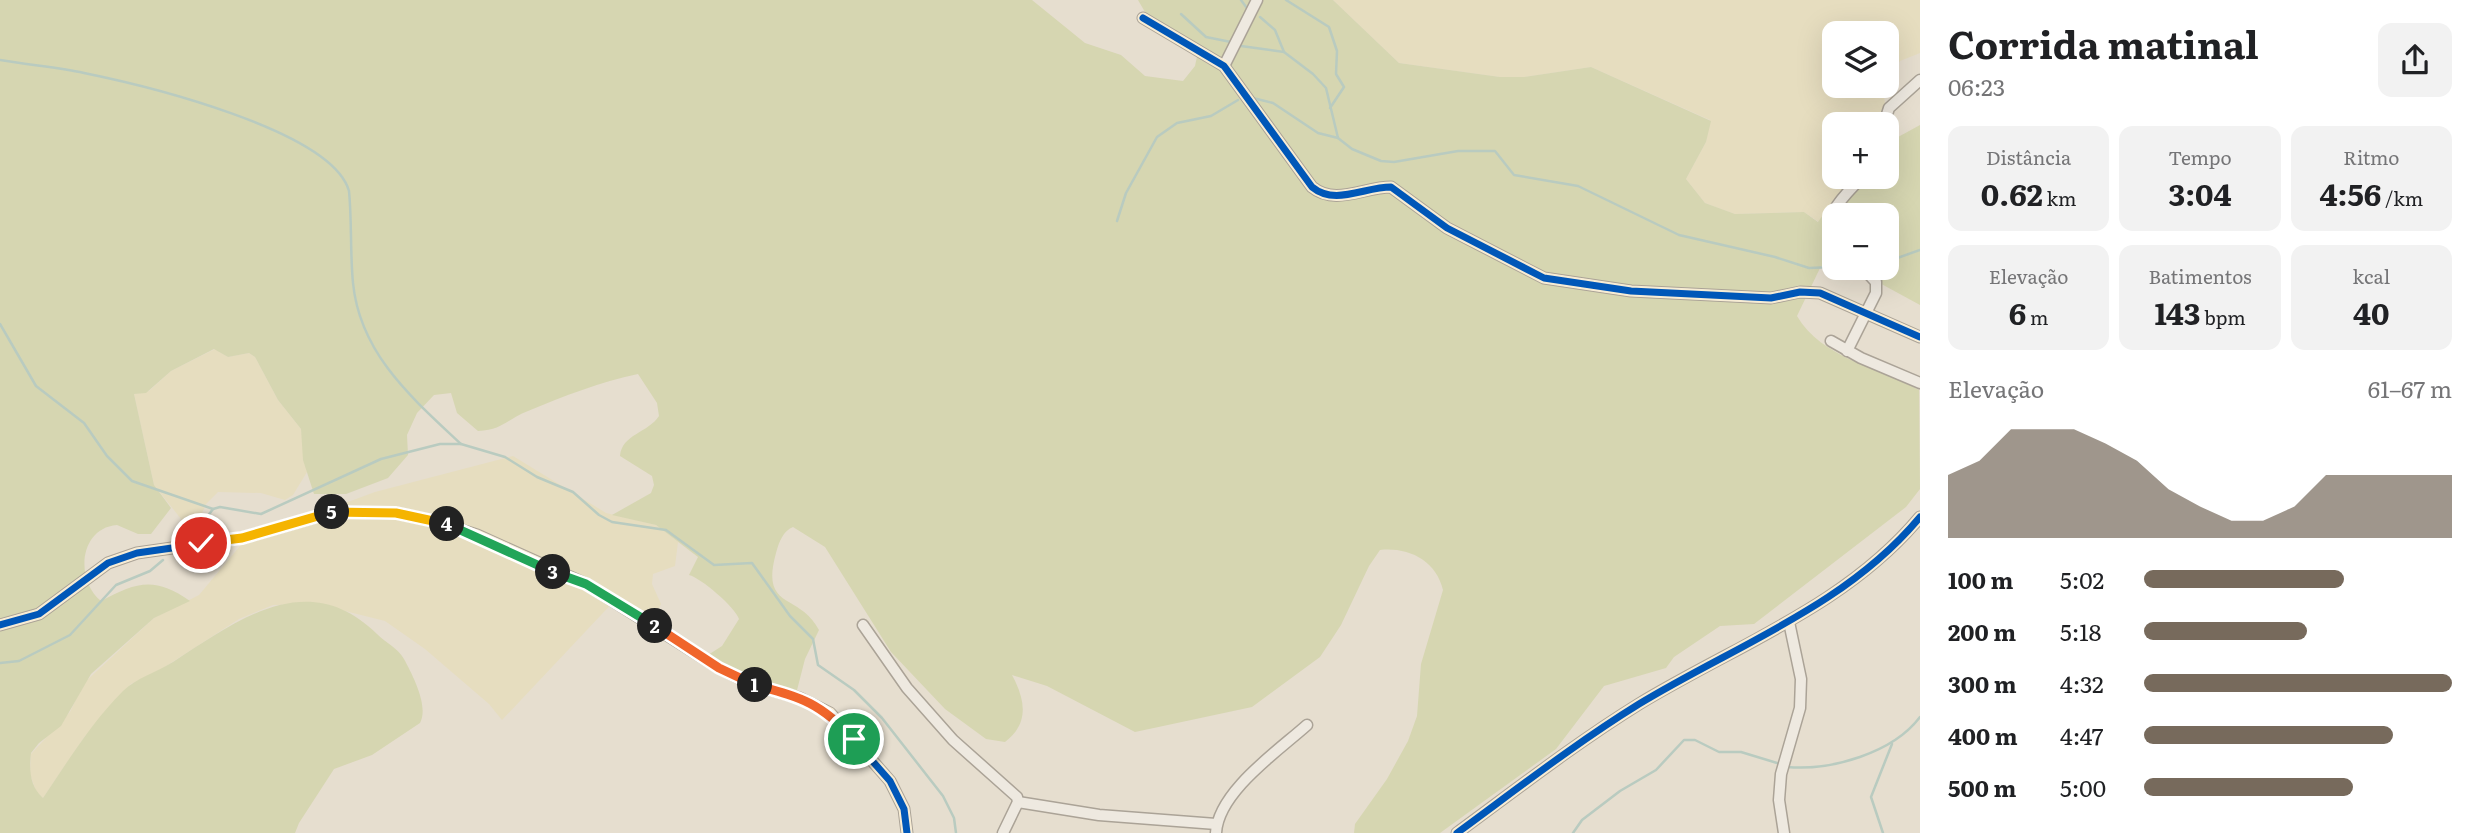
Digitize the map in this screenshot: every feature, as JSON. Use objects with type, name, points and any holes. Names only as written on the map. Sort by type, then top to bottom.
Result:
[{"type":"street","points":[[1224,66],[1257,0]]},
{"type":"street","points":[[1143,18],[1224,66],[1312,187],[1320,194],[1345,195],[1391,187],[1447,228],[1544,278],[1563,283],[1631,291],[1771,298],[1820,293],[1920,337]]},
{"type":"street","points":[[1888,112],[1920,80]]},
{"type":"street","points":[[1840,203],[1852,189]]},
{"type":"street","points":[[1847,351],[1877,288],[1874,280]]},
{"type":"street","points":[[1831,341],[1861,358],[1920,383]]},
{"type":"street","points":[[0,625],[39,614],[108,563],[137,553],[242,538],[333,512],[396,513],[433,521],[477,535],[586,584],[719,668],[751,684],[800,698],[830,713],[895,788],[904,809],[908,833]]},
{"type":"street","points":[[1457,833],[1637,705],[1706,664],[1815,608],[1856,579],[1920,517]]},
{"type":"street","points":[[1784,833],[1779,800],[1781,774],[1800,708],[1801,679],[1789,622]]},
{"type":"street","points":[[863,625],[907,688],[953,740],[1012,792],[1018,802],[1099,815],[1216,828],[1233,793],[1307,725]]},
{"type":"street","points":[[1003,833],[1018,802]]},
{"type":"shaded area","points":[[1333,0],[1920,0],[1920,53],[1899,62],[1899,21],[1822,21],[1822,98],[1884,98],[1886,112],[1822,112],[1822,189],[1856,189],[1840,203],[1822,203],[1822,219],[1819,222],[1804,212],[1735,214],[1705,203],[1686,179],[1706,142],[1710,120],[1591,67],[1524,77],[1500,77],[1399,63]]},
{"type":"shaded area","points":[[215,349],[228,357],[249,353],[255,357],[278,400],[301,429],[307,472],[293,495],[285,500],[261,493],[218,492],[206,504],[193,534],[154,485],[134,394],[149,391],[171,371]]},
{"type":"shaded area","points":[[513,456],[606,513],[656,525],[678,542],[675,566],[653,574],[652,584],[661,604],[652,622],[618,597],[502,720],[489,704],[425,649],[385,621],[317,604],[273,605],[239,619],[160,670],[131,684],[85,736],[43,798],[36,791],[30,774],[31,754],[70,712],[84,683],[154,618],[199,595],[245,540],[375,492]]},
{"type":"green space","points":[[0,0],[1032,0],[1085,43],[1121,55],[1145,76],[1183,81],[1195,66],[1199,47],[1149,19],[1138,0],[1333,0],[1399,63],[1500,77],[1524,77],[1591,67],[1711,121],[1706,142],[1686,179],[1705,203],[1735,214],[1804,212],[1818,222],[1822,216],[1822,266],[1797,316],[1821,342],[1836,352],[1919,390],[1920,489],[1906,507],[1754,624],[1720,626],[1674,657],[1666,668],[1604,686],[1556,749],[1440,833],[1354,833],[1355,824],[1387,779],[1408,741],[1417,716],[1421,664],[1443,590],[1427,563],[1410,553],[1380,550],[1369,566],[1341,625],[1320,657],[1252,707],[1135,732],[1047,686],[1012,675],[1020,693],[1022,719],[1013,735],[1005,742],[986,739],[945,709],[891,652],[825,547],[793,527],[784,534],[776,553],[772,571],[773,584],[777,593],[802,610],[819,630],[805,659],[796,694],[758,683],[708,655],[722,646],[739,619],[717,594],[689,575],[698,557],[656,525],[612,515],[651,493],[654,485],[652,476],[620,456],[625,443],[659,416],[657,403],[638,374],[569,395],[499,426],[478,431],[457,413],[451,393],[434,395],[417,413],[407,435],[408,455],[388,478],[346,494],[314,494],[303,460],[301,429],[278,400],[255,357],[249,353],[228,357],[214,349],[171,371],[146,393],[134,394],[154,485],[171,508],[151,534],[138,534],[117,525],[104,528],[88,545],[85,556],[87,581],[101,601],[125,589],[146,584],[166,588],[190,601],[154,618],[91,674],[61,726],[31,753],[30,772],[35,789],[43,798],[90,729],[128,686],[248,617],[274,607],[299,602],[325,604],[351,614],[399,652],[419,691],[423,708],[420,723],[372,755],[334,769],[295,833],[0,833]]},
{"type":"green space","points":[[1920,125],[1920,305],[1874,280],[1899,280],[1899,203],[1835,203],[1853,189],[1899,189],[1899,137]]},
{"type":"waterway","points":[[1241,0],[1249,11]]},
{"type":"waterway","points":[[1286,0],[1329,27],[1337,51],[1336,74],[1344,87],[1330,108]]},
{"type":"waterway","points":[[1181,14],[1206,37],[1231,42]]},
{"type":"waterway","points":[[1260,17],[1275,30],[1284,52]]},
{"type":"waterway","points":[[1241,46],[1284,52],[1313,74],[1326,88],[1338,138]]},
{"type":"waterway","points":[[0,60],[84,73],[189,100],[273,130],[309,149],[335,169],[349,191],[353,283],[366,332],[377,353],[407,392],[461,444]]},
{"type":"waterway","points":[[1253,98],[1273,103],[1318,133],[1338,138],[1352,149],[1381,161],[1394,162],[1458,151],[1495,151],[1514,175],[1578,186],[1679,235],[1775,257],[1809,268],[1822,267]]},
{"type":"waterway","points":[[1117,221],[1126,193],[1157,137],[1177,123],[1211,116],[1238,100]]},
{"type":"waterway","points":[[1899,257],[1920,250]]},
{"type":"waterway","points":[[0,324],[36,386],[84,423],[107,456],[132,481],[213,509],[220,507],[261,514],[381,459],[440,444],[461,444],[505,457],[537,477],[573,492],[599,515],[612,522],[666,530],[714,565],[752,563],[790,616],[813,639],[818,665],[854,690],[882,718],[943,796],[954,818],[956,833]]},
{"type":"waterway","points":[[176,543],[193,536],[213,509]]},
{"type":"waterway","points":[[0,663],[19,661],[70,635],[116,585],[150,571],[163,560]]},
{"type":"waterway","points":[[1787,767],[1823,766],[1860,757],[1894,741],[1920,717]]},
{"type":"waterway","points":[[1573,833],[1582,820],[1620,791],[1656,770],[1684,740],[1695,740],[1719,752],[1741,752],[1777,763]]},
{"type":"waterway","points":[[1883,833],[1871,797],[1892,744]]},
{"type":"cycle path","points":[[1143,18],[1224,66],[1312,187],[1321,192],[1340,195],[1391,187],[1447,228],[1544,278],[1631,291],[1771,298],[1800,292],[1820,293],[1920,337]]},
{"type":"cycle path","points":[[0,625],[39,614],[108,563],[137,553],[242,538],[333,512],[396,513],[433,521],[477,535],[586,584],[719,668],[751,684],[800,698],[830,713],[890,781],[904,809],[907,833]]},
{"type":"cycle path","points":[[1457,833],[1570,750],[1639,704],[1824,600],[1891,548],[1920,517]]},
{"type":"route","points":[[201,543],[242,538],[333,512],[396,513],[456,527],[586,584],[719,668],[751,684],[816,704],[830,713],[854,739]]}]
